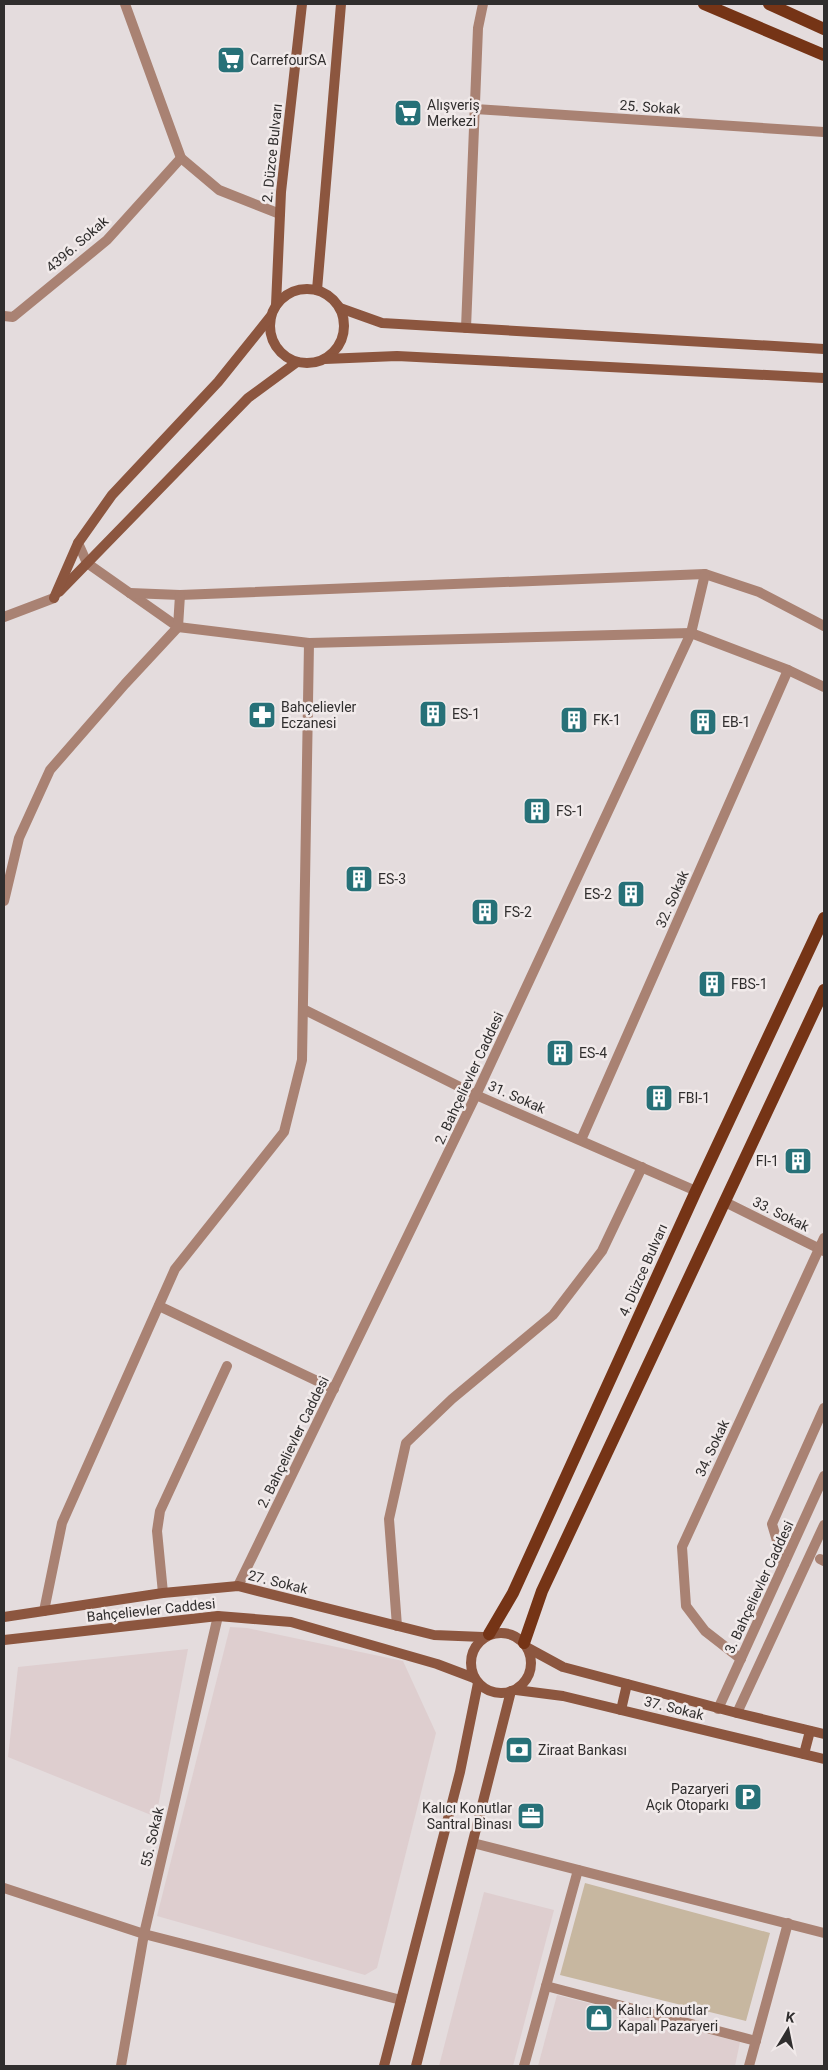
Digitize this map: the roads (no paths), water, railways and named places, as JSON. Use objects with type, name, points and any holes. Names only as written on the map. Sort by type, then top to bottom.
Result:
[{"type":"main road","name":"2. Düzce Bulvarı","points":[[276,305],[280,214],[302,4]]},
{"type":"main road","points":[[317,290],[341,4]]},
{"type":"main road","points":[[704,4],[824,55]]},
{"type":"main road","points":[[769,4],[824,29]]},
{"type":"main road","points":[[54,598],[78,543],[112,495],[218,382],[271,316],[276,305],[294,291],[317,290],[326,294],[340,308],[382,323],[824,349]]},
{"type":"main road","points":[[325,359],[335,351],[341,342],[344,325],[340,308]]},
{"type":"main road","points":[[271,316],[270,328],[275,344],[286,357],[307,364],[325,359],[397,356],[824,378]]},
{"type":"main road","points":[[54,598],[248,398],[297,362]]},
{"type":"main road","name":"4. Düzce Bulvarı","points":[[486,1636],[513,1593],[696,1191],[824,918]]},
{"type":"main road","points":[[824,990],[542,1591],[526,1645],[531,1657],[531,1666],[523,1684],[513,1690],[497,1693],[488,1690],[476,1680],[471,1669],[472,1651],[486,1636],[498,1632],[508,1633],[517,1637],[526,1645],[563,1667],[737,1714],[824,1734]]},
{"type":"main road","name":"27. Sokak","points":[[4,1617],[163,1593],[238,1586],[434,1635],[486,1636]]},
{"type":"main road","name":"Bahçelievler Caddesi","points":[[4,1640],[218,1616],[291,1622],[437,1664],[476,1680]]},
{"type":"main road","points":[[384,2066],[460,1772],[476,1680]]},
{"type":"main road","points":[[621,1710],[627,1684]]},
{"type":"main road","points":[[416,2066],[513,1690]]},
{"type":"main road","name":"37. Sokak","points":[[513,1690],[563,1696],[824,1759]]},
{"type":"main road","points":[[804,1754],[810,1731]]},
{"type":"street","points":[[125,4],[182,158],[219,190],[280,214]]},
{"type":"street","points":[[466,328],[478,28],[482,4]]},
{"type":"street","name":"25. Sokak","points":[[475,109],[824,132]]},
{"type":"street","name":"4396. Sokak","points":[[4,316],[13,317],[107,240],[182,158]]},
{"type":"street","points":[[78,543],[87,563],[178,627],[309,643],[691,633],[788,670],[824,687]]},
{"type":"street","points":[[129,592],[180,595],[705,574],[759,592],[824,626]]},
{"type":"street","name":"2. Bahçelievler Caddesi","points":[[238,1586],[476,1095],[691,633],[705,574]]},
{"type":"street","points":[[4,901],[19,838],[50,770],[131,677],[178,627],[180,595]]},
{"type":"street","points":[[4,617],[54,598]]},
{"type":"street","points":[[44,1611],[62,1522],[175,1269],[284,1132],[302,1060],[309,643]]},
{"type":"street","name":"32. Sokak","points":[[581,1140],[788,670]]},
{"type":"street","name":"31. Sokak","points":[[303,1008],[476,1095],[696,1191]]},
{"type":"street","points":[[396,1626],[389,1519],[406,1443],[452,1399],[553,1315],[602,1251],[642,1167]]},
{"type":"street","name":"33. Sokak","points":[[725,1202],[822,1250]]},
{"type":"street","name":"34. Sokak","points":[[741,1659],[705,1631],[686,1606],[682,1547],[822,1250],[824,1238]]},
{"type":"street","points":[[159,1306],[334,1389]]},
{"type":"street","points":[[163,1593],[157,1531],[160,1511],[227,1366]]},
{"type":"street","points":[[784,1564],[772,1524],[824,1408]]},
{"type":"street","name":"3. Bahçelievler Caddesi","points":[[718,1708],[824,1476]]},
{"type":"street","points":[[737,1714],[824,1525]]},
{"type":"street","name":"55. Sokak","points":[[121,2066],[144,1934],[218,1616]]},
{"type":"street","points":[[473,1843],[824,1933]]},
{"type":"street","points":[[524,2066],[578,1870]]},
{"type":"street","points":[[4,1888],[144,1934],[401,2000]]},
{"type":"street","points":[[749,2066],[788,1923]]},
{"type":"street","points":[[546,1986],[756,2041]]},
{"type":"place","name":"CarrefourSA","points":[[231,60]]},
{"type":"place","name":"Alışveriş Merkezi","points":[[408,113]]},
{"type":"place","name":"ES-1","points":[[433,714]]},
{"type":"place","name":"Bahçelievler Eczanesi","points":[[262,715]]},
{"type":"place","name":"FK-1","points":[[574,720]]},
{"type":"place","name":"EB-1","points":[[703,722]]},
{"type":"place","name":"FS-1","points":[[537,811]]},
{"type":"place","name":"ES-3","points":[[359,879]]},
{"type":"place","name":"ES-2","points":[[631,894]]},
{"type":"place","name":"FS-2","points":[[485,912]]},
{"type":"place","name":"FBS-1","points":[[712,984]]},
{"type":"place","name":"ES-4","points":[[560,1053]]},
{"type":"place","name":"FBI-1","points":[[659,1098]]},
{"type":"place","name":"FI-1","points":[[798,1161]]},
{"type":"place","name":"Ziraat Bankası","points":[[519,1750]]},
{"type":"place","name":"Pazaryeri Açık Otoparkı","points":[[748,1797]]},
{"type":"place","name":"Kalıcı Konutlar Santral Binası","points":[[531,1816]]},
{"type":"place","name":"Kalıcı Konutlar Kapalı Pazaryeri","points":[[599,2018]]}]
